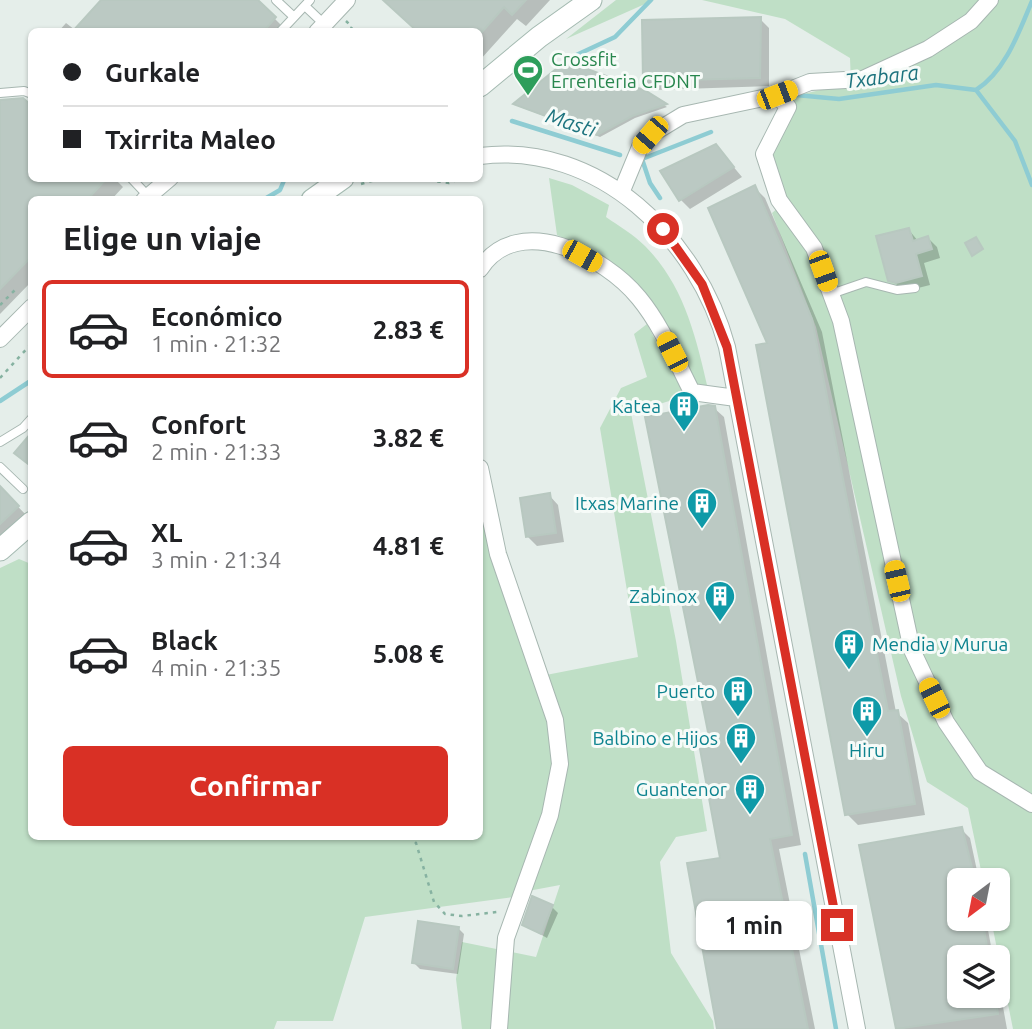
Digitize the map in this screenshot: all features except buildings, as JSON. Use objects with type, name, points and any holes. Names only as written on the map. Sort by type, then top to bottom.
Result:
[{"type":"street","points":[[325,28],[346,0]]},
{"type":"street","points":[[483,87],[540,37],[592,0]]},
{"type":"street","points":[[621,193],[640,147],[650,135],[684,115],[777,95],[810,82],[863,79],[928,49],[971,21],[990,0]]},
{"type":"street","points":[[777,95],[788,107],[764,154],[779,200],[814,248],[841,321],[912,650],[946,722],[981,772],[1032,804]]},
{"type":"street","points":[[483,144],[501,154]]},
{"type":"street","points":[[483,156],[501,154],[569,165],[621,193],[646,213],[678,246],[702,284],[721,325],[857,1029]]},
{"type":"street","points":[[148,196],[165,182]]},
{"type":"street","points":[[318,196],[337,182]]},
{"type":"street","points":[[483,264],[491,252],[527,242],[559,243],[606,269],[639,297],[662,332],[692,392],[736,398]]},
{"type":"street","points":[[0,339],[28,311]]},
{"type":"street","points":[[483,482],[498,554],[555,720],[560,754],[550,815],[506,938],[499,1029]]},
{"type":"street","points":[[0,550],[28,526]]},
{"type":"lane","points":[[276,0],[294,17]]},
{"type":"lane","points":[[284,28],[307,3],[323,28]]},
{"type":"lane","points":[[0,93],[28,93]]},
{"type":"lane","points":[[831,295],[866,282],[897,290],[915,288]]},
{"type":"lane","points":[[0,442],[28,421]]},
{"type":"lane","points":[[0,467],[23,489]]},
{"type":"path","points":[[0,305],[15,290]]},
{"type":"path","points":[[0,378],[28,347]]},
{"type":"path","points":[[412,840],[434,902],[445,914],[462,916],[514,910]]},
{"type":"green space","points":[[616,0],[654,0],[566,39]]},
{"type":"green space","points":[[702,0],[1032,0],[1032,1029],[1013,1029],[1009,1008],[1010,945],[996,945],[993,931],[1010,931],[1010,868],[980,868],[968,808],[927,782],[901,696],[816,327],[772,213],[786,201],[771,155],[793,108],[790,97],[851,83],[850,58],[785,19]]},
{"type":"green space","points":[[549,178],[572,185],[609,205],[606,217],[641,242],[658,261],[670,277],[687,313],[708,389],[693,383],[660,316],[638,286],[606,260],[557,235]]},
{"type":"green space","points":[[647,324],[685,396],[631,413],[676,641],[707,831],[676,837],[660,862],[671,953],[713,1021],[714,1029],[462,1029],[456,979],[462,942],[536,957],[560,885],[528,891],[565,765],[546,675],[638,657],[600,428],[621,388],[647,377],[634,334]]},
{"type":"green space","points":[[483,502],[548,722],[556,764],[545,815],[513,897],[365,917],[333,1021],[277,1021],[274,1029],[0,1029],[0,568],[19,559],[28,563],[28,840],[483,840]]},
{"type":"waterway","points":[[570,58],[615,37],[651,0]]},
{"type":"waterway","points":[[976,90],[1003,62],[1032,1]]},
{"type":"waterway","name":"Txabara","points":[[796,95],[839,99],[936,85],[976,90]]},
{"type":"waterway","points":[[976,90],[1015,141],[1032,185]]},
{"type":"waterway","name":"Masti","points":[[512,121],[620,155]]},
{"type":"waterway","points":[[660,198],[650,183],[642,159],[711,132]]},
{"type":"waterway","points":[[270,196],[280,190],[283,182]]},
{"type":"waterway","points":[[0,401],[28,383]]},
{"type":"waterway","points":[[805,854],[836,1029]]},
{"type":"place","name":"Crossfit Errenteria CFDNT","points":[[528,97]]},
{"type":"place","name":"Katea","points":[[684,433]]},
{"type":"place","name":"Itxas Marine","points":[[702,530]]},
{"type":"place","name":"Zabinox","points":[[720,623]]},
{"type":"place","name":"Mendia y Murua","points":[[849,671]]},
{"type":"place","name":"Puerto","points":[[738,718]]},
{"type":"place","name":"Hiru","points":[[867,738]]},
{"type":"place","name":"Balbino e Hijos","points":[[741,765]]},
{"type":"place","name":"Guantenor","points":[[750,816]]},
{"type":"route","points":[[663,229],[691,264],[713,304],[727,347],[837,925]]}]
